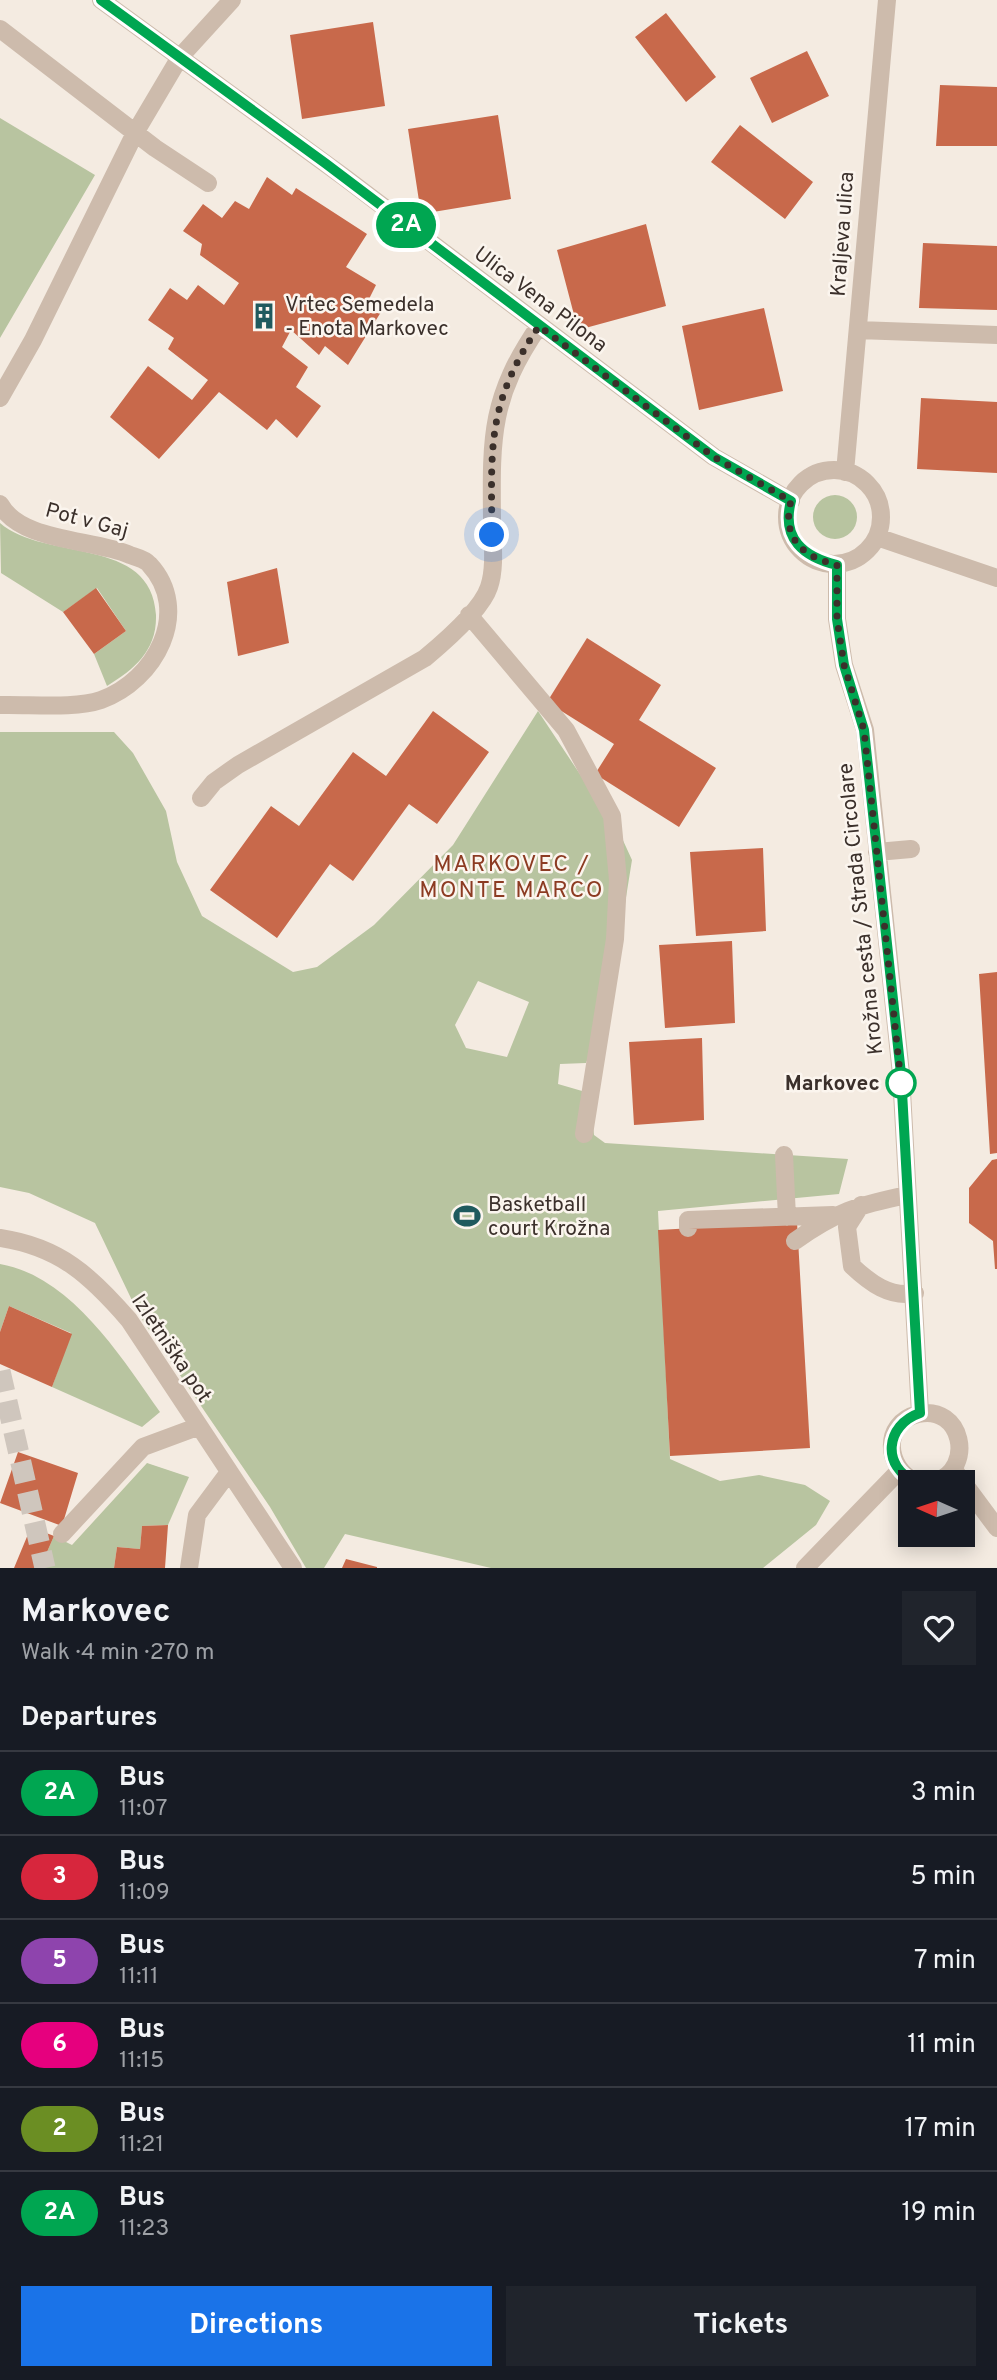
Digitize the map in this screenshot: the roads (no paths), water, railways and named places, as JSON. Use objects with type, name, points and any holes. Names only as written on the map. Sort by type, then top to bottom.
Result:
[{"type":"street","name":"Ulica Vena Pilona","points":[[101,0],[714,457],[791,501]]},
{"type":"street","points":[[0,398],[33,340],[135,133],[180,57],[232,0]]},
{"type":"street","name":"Kraljeva ulica","points":[[845,471],[887,0]]},
{"type":"street","points":[[0,29],[135,133],[208,183]]},
{"type":"street","points":[[201,798],[214,782],[238,765],[425,658],[469,615],[489,588],[492,556],[491,444],[503,389],[539,326]]},
{"type":"street","points":[[858,330],[997,335]]},
{"type":"street","points":[[845,471],[872,490],[881,513],[873,545],[851,562],[837,565],[816,560],[797,547],[790,533],[788,514],[800,484],[813,473],[845,471]]},
{"type":"street","name":"Pot v Gaj","points":[[0,504],[4,512],[37,533],[111,547],[148,562],[167,591],[167,634],[151,664],[125,688],[100,700],[0,705]]},
{"type":"street","points":[[877,537],[997,578]]},
{"type":"street","name":"Krožna cesta / Strada Circolare","points":[[837,565],[837,619],[844,665],[864,730],[901,1074],[920,1413]]},
{"type":"street","points":[[469,615],[566,730],[612,816],[618,880],[615,939],[584,1134]]},
{"type":"street","points":[[877,852],[911,849]]},
{"type":"street","points":[[784,1155],[787,1217]]},
{"type":"street","points":[[795,1241],[833,1215],[860,1205],[907,1195]]},
{"type":"street","points":[[860,1205],[847,1227],[852,1266],[883,1289],[903,1296],[915,1293]]},
{"type":"street","points":[[688,1228],[688,1220],[833,1215]]},
{"type":"street","name":"Izletniška pot","points":[[0,1238],[61,1256],[99,1284],[129,1320],[197,1427],[293,1568]]},
{"type":"street","points":[[899,1470],[891,1452],[895,1431],[901,1423],[920,1413],[943,1417],[953,1425],[961,1447],[954,1470]]},
{"type":"street","name":"Izletniška pot","points":[[62,1534],[143,1447],[197,1427]]},
{"type":"street","points":[[189,1568],[197,1515],[229,1472]]},
{"type":"street","points":[[805,1568],[898,1472]]},
{"type":"street","points":[[975,1498],[997,1528]]},
{"type":"tunnel","points":[[0,1371],[45,1568]]},
{"type":"place","name":"Vrtec Semedela - Enota Markovec","points":[[264,316]]},
{"type":"place","name":"Markovec","points":[[901,1083]]},
{"type":"place","name":"Basketball court Krožna","points":[[467,1216]]},
{"type":"district","name":"MARKOVEC / MONTE MARCO","points":[[512,876]]}]
